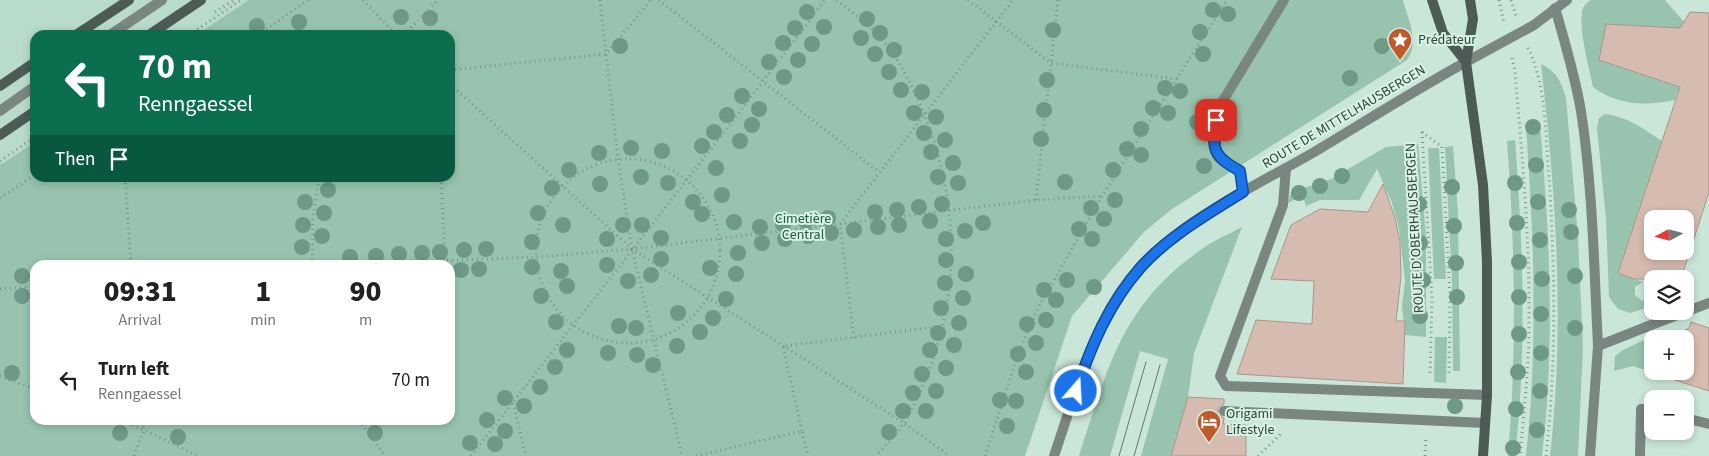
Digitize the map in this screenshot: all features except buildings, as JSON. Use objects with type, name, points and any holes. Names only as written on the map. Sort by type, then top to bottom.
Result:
[{"type":"main road","points":[[84,30],[129,0]]},
{"type":"main road","points":[[156,30],[201,0]]},
{"type":"main road","points":[[1432,0],[1443,33],[1466,62]]},
{"type":"main road","points":[[1470,0],[1473,19],[1466,62],[1485,215],[1487,395],[1483,456]]},
{"type":"main road","points":[[0,86],[30,65]]},
{"type":"main road","points":[[0,135],[30,114]]},
{"type":"street","points":[[117,30],[162,0]]},
{"type":"street","points":[[1243,192],[1240,171],[1223,161],[1214,149],[1216,120],[1221,104],[1284,0]]},
{"type":"street","name":"ROUTE DE MITTELHAUSBERGEN","points":[[1054,456],[1090,351],[1113,305],[1127,284],[1159,250],[1187,228],[1243,192],[1466,62],[1520,33],[1567,0]]},
{"type":"street","points":[[1555,8],[1571,64],[1581,110],[1592,228],[1598,346],[1590,456]]},
{"type":"street","points":[[0,111],[30,90]]},
{"type":"street","points":[[1286,168],[1283,205],[1220,376],[1226,386],[1487,395]]},
{"type":"street","points":[[1598,346],[1709,303]]},
{"type":"street","points":[[1640,456],[1641,408],[1644,409]]},
{"type":"street","points":[[1224,411],[1485,423]]},
{"type":"street","points":[[1694,420],[1709,424]]},
{"type":"path","points":[[196,30],[241,0]]},
{"type":"path","points":[[265,30],[308,0]]},
{"type":"path","points":[[363,0],[391,30]]},
{"type":"path","points":[[409,30],[438,0]]},
{"type":"path","points":[[600,0],[618,159],[632,249],[682,456]]},
{"type":"path","points":[[455,69],[606,54],[651,0]]},
{"type":"path","points":[[659,0],[879,172]]},
{"type":"path","points":[[471,456],[632,249],[688,181],[825,0]]},
{"type":"path","points":[[837,0],[880,37],[915,90],[938,150],[949,212],[952,266],[944,326],[930,371],[904,423],[876,456]]},
{"type":"path","points":[[968,0],[1051,63],[1177,79]]},
{"type":"path","points":[[854,338],[840,224],[923,114],[1013,0]]},
{"type":"path","points":[[1036,200],[1058,0]]},
{"type":"path","points":[[985,456],[1018,351],[1030,325],[1102,196],[1228,0]]},
{"type":"path","points":[[1511,0],[1520,33],[1537,67],[1545,120],[1551,204],[1554,321],[1546,456]]},
{"type":"path","points":[[1515,71],[1526,205],[1529,321],[1527,379],[1520,456]]},
{"type":"path","points":[[455,88],[632,249],[904,423],[950,456]]},
{"type":"path","name":"ROUTE D'OBERHAUSBERGEN","points":[[1429,394],[1431,290],[1422,132],[1442,147],[1450,296],[1449,395]]},
{"type":"path","points":[[0,161],[30,140]]},
{"type":"path","points":[[618,159],[643,160],[667,167],[688,181],[703,198],[714,219],[720,238],[718,273],[707,298],[690,319],[672,332],[654,340],[623,344],[597,338],[572,326],[554,307],[541,283],[536,257],[538,232],[546,208],[564,186],[578,173],[597,164],[618,159]]},
{"type":"path","points":[[0,198],[30,178]]},
{"type":"path","points":[[126,182],[131,260]]},
{"type":"path","points":[[312,260],[313,217],[318,182]]},
{"type":"path","points":[[441,182],[445,260]]},
{"type":"path","points":[[455,261],[536,257],[632,249],[1036,200],[1102,196]]},
{"type":"path","points":[[0,289],[30,286]]},
{"type":"path","points":[[784,346],[944,326]]},
{"type":"path","points":[[784,346],[808,456]]},
{"type":"path","points":[[0,376],[30,387]]},
{"type":"path","points":[[513,402],[526,456]]},
{"type":"path","points":[[1425,456],[1426,420]]},
{"type":"path","points":[[131,425],[198,456]]},
{"type":"path","points":[[134,456],[144,430],[143,425]]},
{"type":"path","points":[[363,425],[385,456]]},
{"type":"path","points":[[696,456],[802,431]]},
{"type":"shaded area","points":[[0,0],[249,0],[204,30],[30,30],[30,145],[0,165]]},
{"type":"green space","name":"Cimetière Central","points":[[249,0],[1403,0],[1413,39],[1411,53],[1407,60],[1172,209],[1144,232],[1072,316],[1025,456],[0,456],[0,165],[30,145],[30,182],[455,182],[455,30],[204,30]]},
{"type":"green space","points":[[1591,0],[1665,0],[1684,22],[1686,89],[1677,93],[1675,100],[1643,104],[1632,103],[1612,98],[1593,87],[1581,20],[1583,8]]},
{"type":"green space","points":[[1541,64],[1551,70],[1558,78],[1566,98],[1578,236],[1583,348],[1578,456],[1550,456],[1557,358],[1557,260],[1551,162]]},
{"type":"green space","points":[[1605,114],[1620,117],[1662,141],[1618,273],[1643,282],[1635,287],[1635,295],[1642,301],[1644,300],[1644,309],[1630,313],[1618,309],[1609,297],[1606,219],[1597,128],[1599,118]]},
{"type":"green space","points":[[1540,126],[1550,291],[1549,374],[1542,456],[1526,456],[1532,374],[1534,292],[1526,128]]},
{"type":"green space","points":[[1515,140],[1522,258],[1522,337],[1519,416],[1515,456],[1508,456],[1513,377],[1514,298],[1507,141]]},
{"type":"green space","points":[[1418,144],[1426,236],[1426,337],[1405,335],[1402,306],[1405,281],[1399,229],[1392,203],[1377,169],[1359,200],[1320,200],[1306,206],[1303,196],[1288,203],[1291,192],[1331,179],[1386,147]]},
{"type":"green space","points":[[1453,146],[1458,213],[1460,371],[1453,371],[1452,282],[1445,147]]},
{"type":"green space","points":[[1428,148],[1439,148],[1446,279],[1434,279]]},
{"type":"green space","points":[[1242,227],[1194,353],[1188,397],[1171,456],[1141,456],[1168,359],[1140,351],[1110,456],[1079,456],[1109,367],[1121,340],[1135,316],[1153,293],[1175,270],[1207,246]]},
{"type":"green space","points":[[1435,337],[1447,337],[1446,383],[1434,382]]},
{"type":"green space","points":[[1644,340],[1644,370],[1633,366],[1614,371],[1615,356]]},
{"type":"tram line","points":[[1119,456],[1146,362]]},
{"type":"tram line","points":[[1134,456],[1160,365]]},
{"type":"place","name":"Prédateur","points":[[1400,61]]},
{"type":"place","name":"Origami Lifestyle","points":[[1209,443]]},
{"type":"route","points":[[1076,391],[1099,331],[1113,305],[1142,266],[1187,228],[1243,192],[1240,171],[1218,157],[1214,149],[1216,120]]}]
